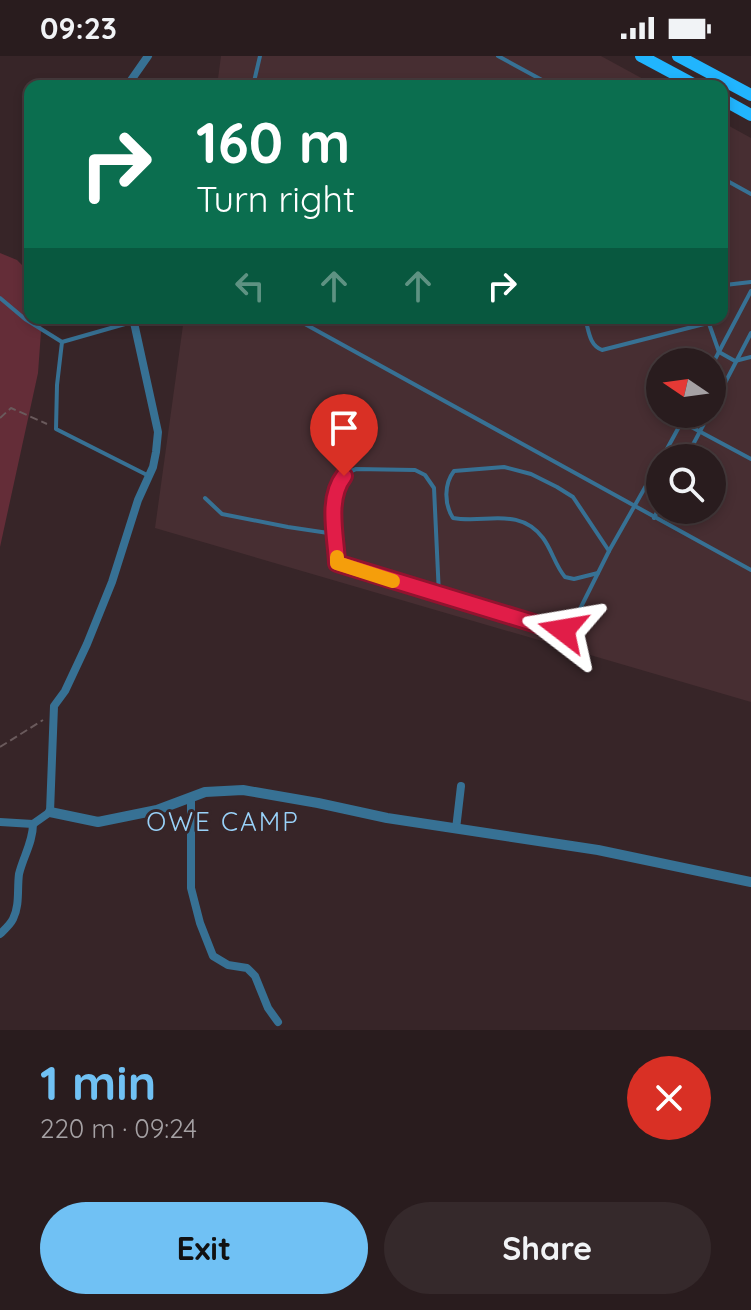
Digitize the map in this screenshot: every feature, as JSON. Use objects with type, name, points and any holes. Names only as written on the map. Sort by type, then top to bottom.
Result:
[{"type":"main road","points":[[641,56],[686,80]]},
{"type":"main road","points":[[678,56],[723,80]]},
{"type":"main road","points":[[728,83],[751,95]]},
{"type":"main road","points":[[728,102],[751,115]]},
{"type":"street","points":[[131,80],[148,56]]},
{"type":"street","points":[[50,812],[54,706],[65,691],[87,644],[112,582],[156,452],[158,432],[134,324]]},
{"type":"street","points":[[456,829],[461,786]]},
{"type":"street","points":[[1,824],[33,824],[50,812],[98,822],[157,810],[205,792],[243,790],[387,818],[598,850],[751,882]]},
{"type":"street","points":[[191,797],[191,888],[200,923],[213,956],[228,965],[247,968],[255,976],[268,1008],[278,1022]]},
{"type":"street","points":[[0,934],[14,917],[19,874],[33,833],[33,824]]},
{"type":"lane","points":[[254,80],[260,56]]},
{"type":"lane","points":[[498,56],[542,80]]},
{"type":"lane","points":[[728,181],[751,194]]},
{"type":"lane","points":[[728,285],[751,282]]},
{"type":"lane","points":[[721,348],[751,291]]},
{"type":"lane","points":[[0,298],[24,318]]},
{"type":"lane","points":[[33,324],[62,342],[120,324]]},
{"type":"lane","points":[[305,324],[646,514]]},
{"type":"lane","points":[[587,324],[594,346],[602,350],[697,324]]},
{"type":"lane","points":[[709,324],[718,348]]},
{"type":"lane","points":[[726,379],[751,333]]},
{"type":"lane","points":[[62,342],[56,429],[149,476]]},
{"type":"lane","points":[[726,356],[735,361],[751,357]]},
{"type":"lane","points":[[693,428],[751,459]]},
{"type":"lane","points":[[694,444],[702,428]]},
{"type":"lane","points":[[598,573],[574,579],[565,577],[542,536],[530,524],[503,517],[453,518],[446,502],[449,477],[454,471],[504,467],[531,474],[573,497],[609,551]]},
{"type":"lane","points":[[439,595],[434,488],[425,475],[415,470],[350,471],[339,482],[335,493],[337,563],[439,595],[553,629],[563,630],[571,627],[646,486]]},
{"type":"lane","points":[[205,498],[222,514],[335,534]]},
{"type":"lane","points":[[664,524],[751,570]]},
{"type":"path","points":[[0,418],[11,408],[56,429]]},
{"type":"path","points":[[0,747],[43,720],[54,706]]},
{"type":"shaded area","points":[[221,56],[601,56],[645,80],[218,80]]},
{"type":"shaded area","points":[[728,125],[751,138],[751,702],[155,528],[183,324],[728,324]]},
{"type":"shaded area","points":[[0,253],[17,260],[24,267],[24,324],[42,324],[38,373],[0,547]]},
{"type":"slow traffic","points":[[337,557],[337,563],[393,581]]},
{"type":"district","name":"OWE CAMP","points":[[223,821]]},
{"type":"route","points":[[344,476],[335,493],[334,504],[337,563],[563,630]]}]
